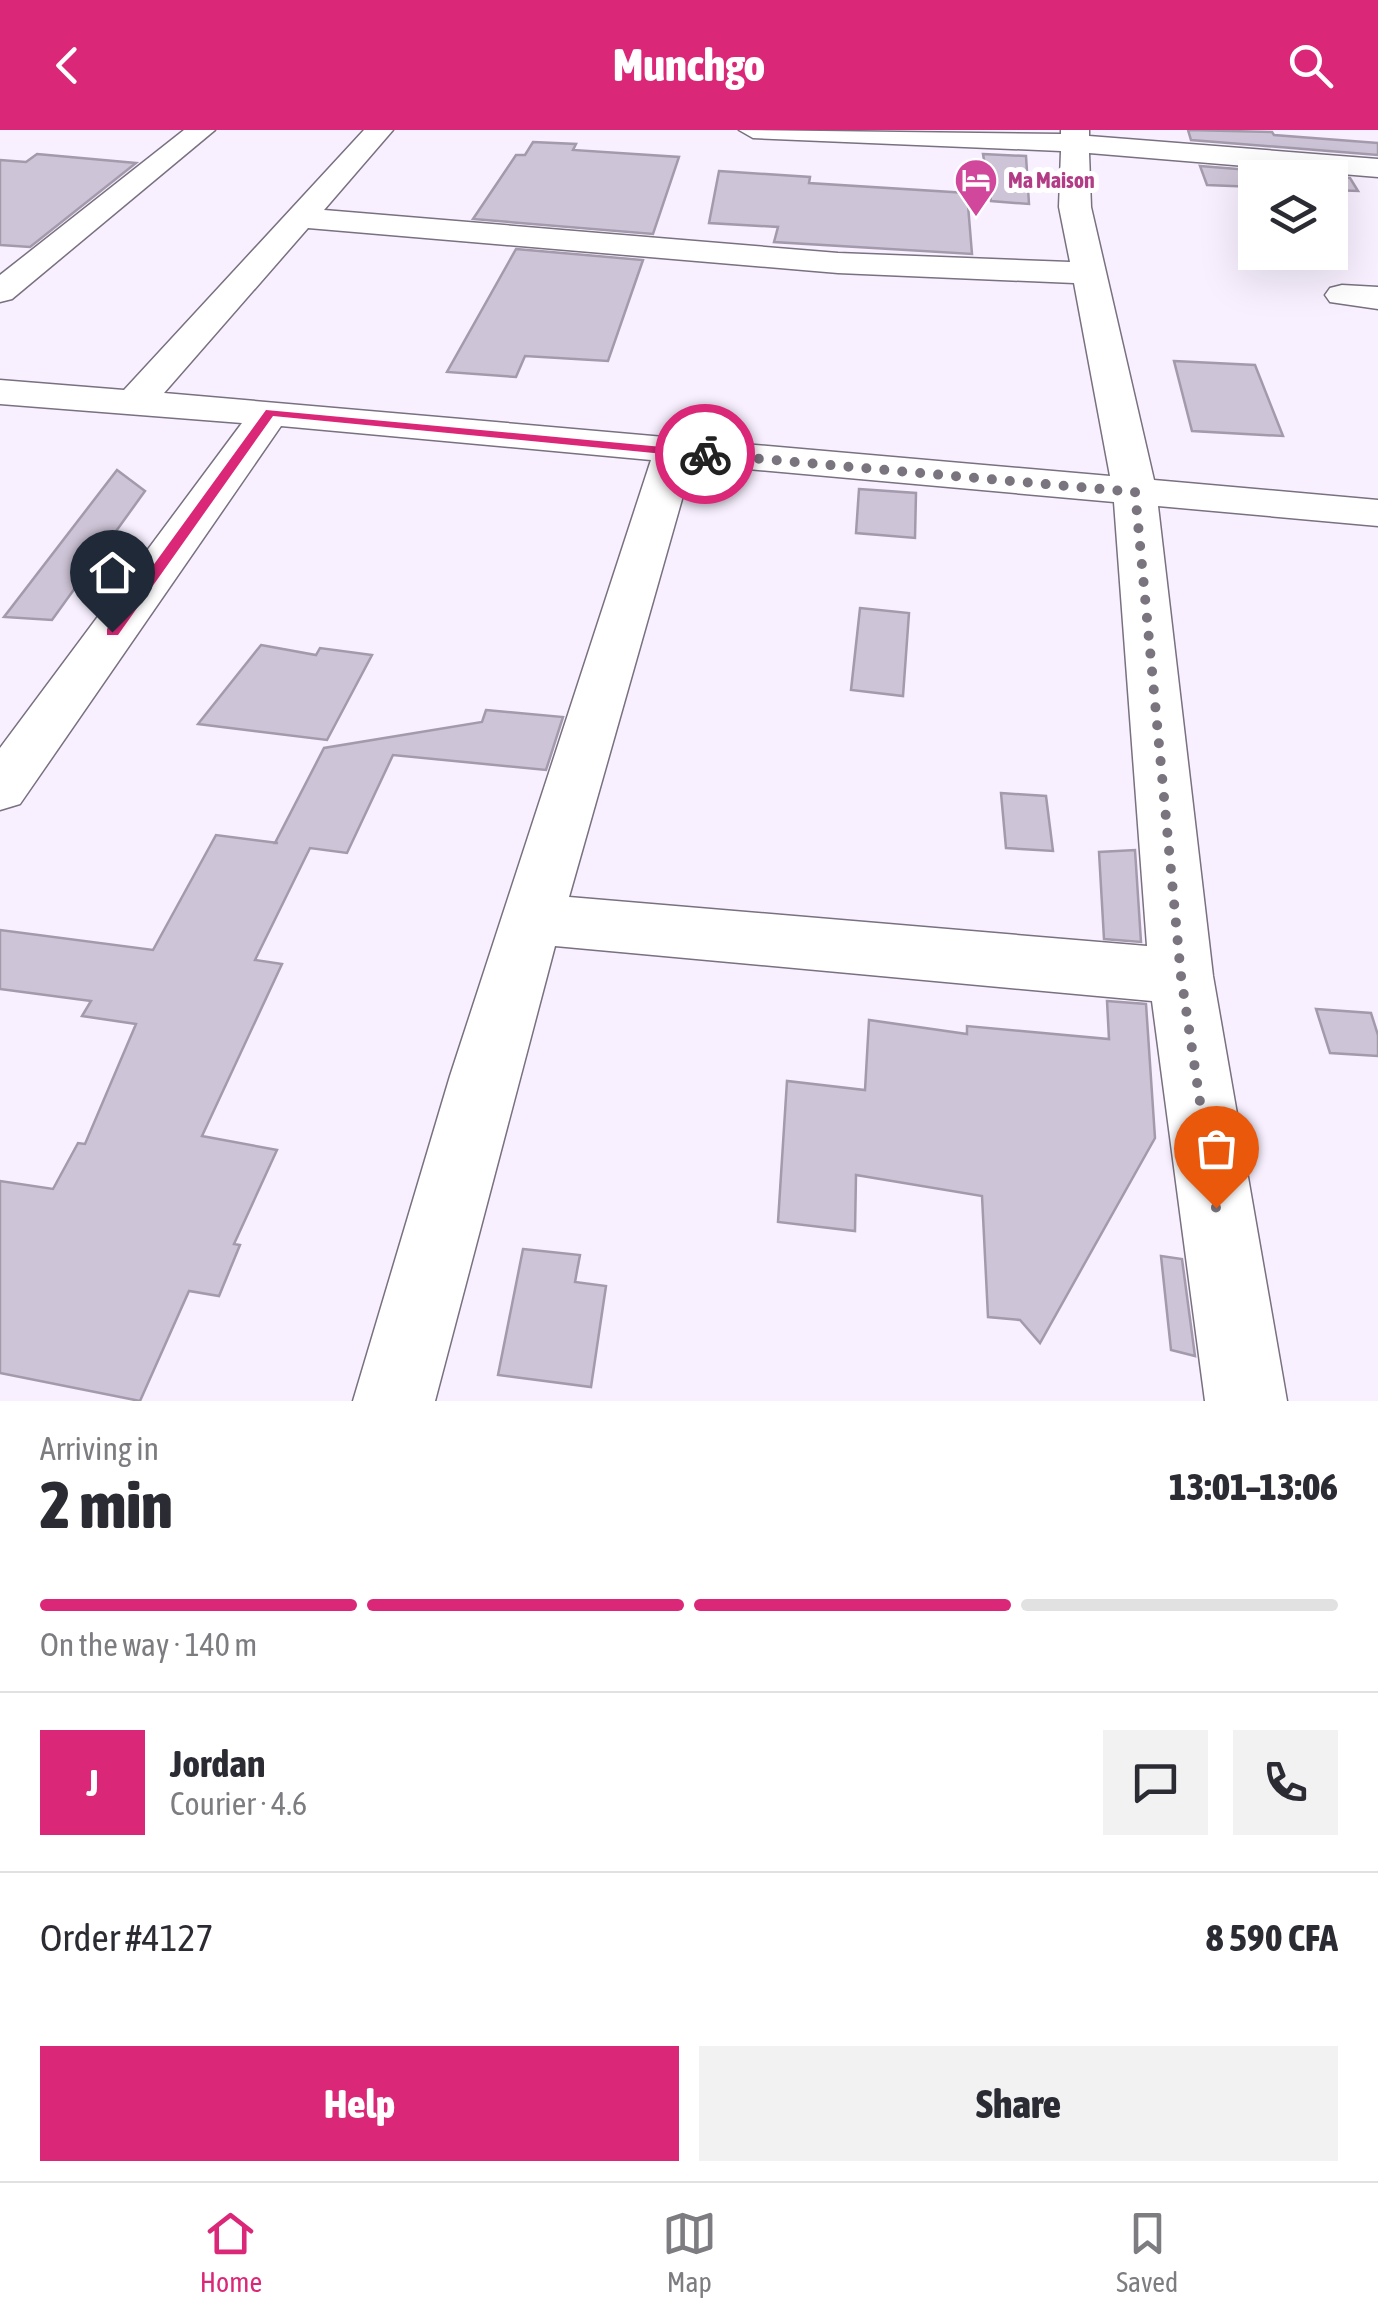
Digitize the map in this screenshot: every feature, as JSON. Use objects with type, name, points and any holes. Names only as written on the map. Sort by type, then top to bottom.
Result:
[{"type":"street","points":[[0,292],[201,130]]},
{"type":"street","points":[[134,403],[379,130]]},
{"type":"street","points":[[753,130],[1074,136],[1378,168]]},
{"type":"street","points":[[1074,136],[1076,207],[1135,492],[1181,976],[1246,1401]]},
{"type":"street","points":[[301,218],[838,263],[1091,273]]},
{"type":"street","points":[[1342,295],[1378,298]]},
{"type":"street","points":[[0,392],[270,412],[674,452],[1378,513]]},
{"type":"street","points":[[0,788],[270,412]]},
{"type":"street","points":[[394,1401],[532,919],[674,452]]},
{"type":"street","points":[[532,919],[1181,976]]},
{"type":"building","points":[[1188,130],[1272,132],[1378,143],[1378,155],[1191,140]]},
{"type":"building","points":[[533,142],[576,144],[573,150],[679,157],[653,234],[473,219],[516,155],[525,155]]},
{"type":"building","points":[[37,154],[136,163],[30,247],[0,245],[0,160],[26,162]]},
{"type":"building","points":[[983,154],[1026,156],[1029,204],[991,201]]},
{"type":"building","points":[[1200,166],[1238,169],[1238,186],[1207,185]]},
{"type":"building","points":[[719,171],[810,177],[809,183],[967,193],[972,254],[774,242],[778,227],[709,223]]},
{"type":"building","points":[[1348,178],[1350,178],[1358,191],[1348,191]]},
{"type":"building","points":[[516,249],[643,260],[608,361],[525,356],[516,377],[447,372]]},
{"type":"building","points":[[1174,361],[1255,365],[1283,436],[1192,431]]},
{"type":"building","points":[[117,470],[145,491],[52,620],[4,617]]},
{"type":"building","points":[[859,489],[916,493],[915,538],[856,533]]},
{"type":"building","points":[[860,608],[909,613],[903,696],[851,690]]},
{"type":"building","points":[[261,645],[316,655],[320,648],[372,655],[327,740],[198,724]]},
{"type":"building","points":[[486,710],[563,717],[546,770],[393,755],[347,853],[310,848],[255,960],[282,964],[202,1136],[277,1150],[234,1244],[240,1245],[219,1296],[189,1291],[140,1401],[0,1373],[0,1181],[53,1189],[78,1143],[85,1144],[136,1024],[82,1016],[91,1001],[0,989],[0,930],[153,950],[216,835],[275,843],[324,748],[482,722]]},
{"type":"building","points":[[1001,793],[1046,796],[1053,851],[1006,848]]},
{"type":"building","points":[[1135,850],[1141,942],[1104,939],[1099,852]]},
{"type":"building","points":[[1107,1001],[1146,1004],[1155,1138],[1040,1343],[1020,1320],[988,1317],[982,1196],[856,1175],[855,1231],[778,1222],[787,1081],[865,1090],[869,1020],[967,1034],[967,1026],[1109,1039]]},
{"type":"building","points":[[1316,1009],[1371,1013],[1378,1035],[1378,1056],[1330,1053]]},
{"type":"building","points":[[523,1249],[580,1255],[575,1282],[606,1286],[591,1387],[498,1375]]},
{"type":"building","points":[[1161,1256],[1182,1259],[1195,1356],[1171,1350]]},
{"type":"way so far","points":[[705,454],[1135,492],[1181,976],[1216,1208]]},
{"type":"place","name":"Ma Maison","points":[[976,218]]},
{"type":"route","points":[[112,632],[270,412],[705,454]]}]
